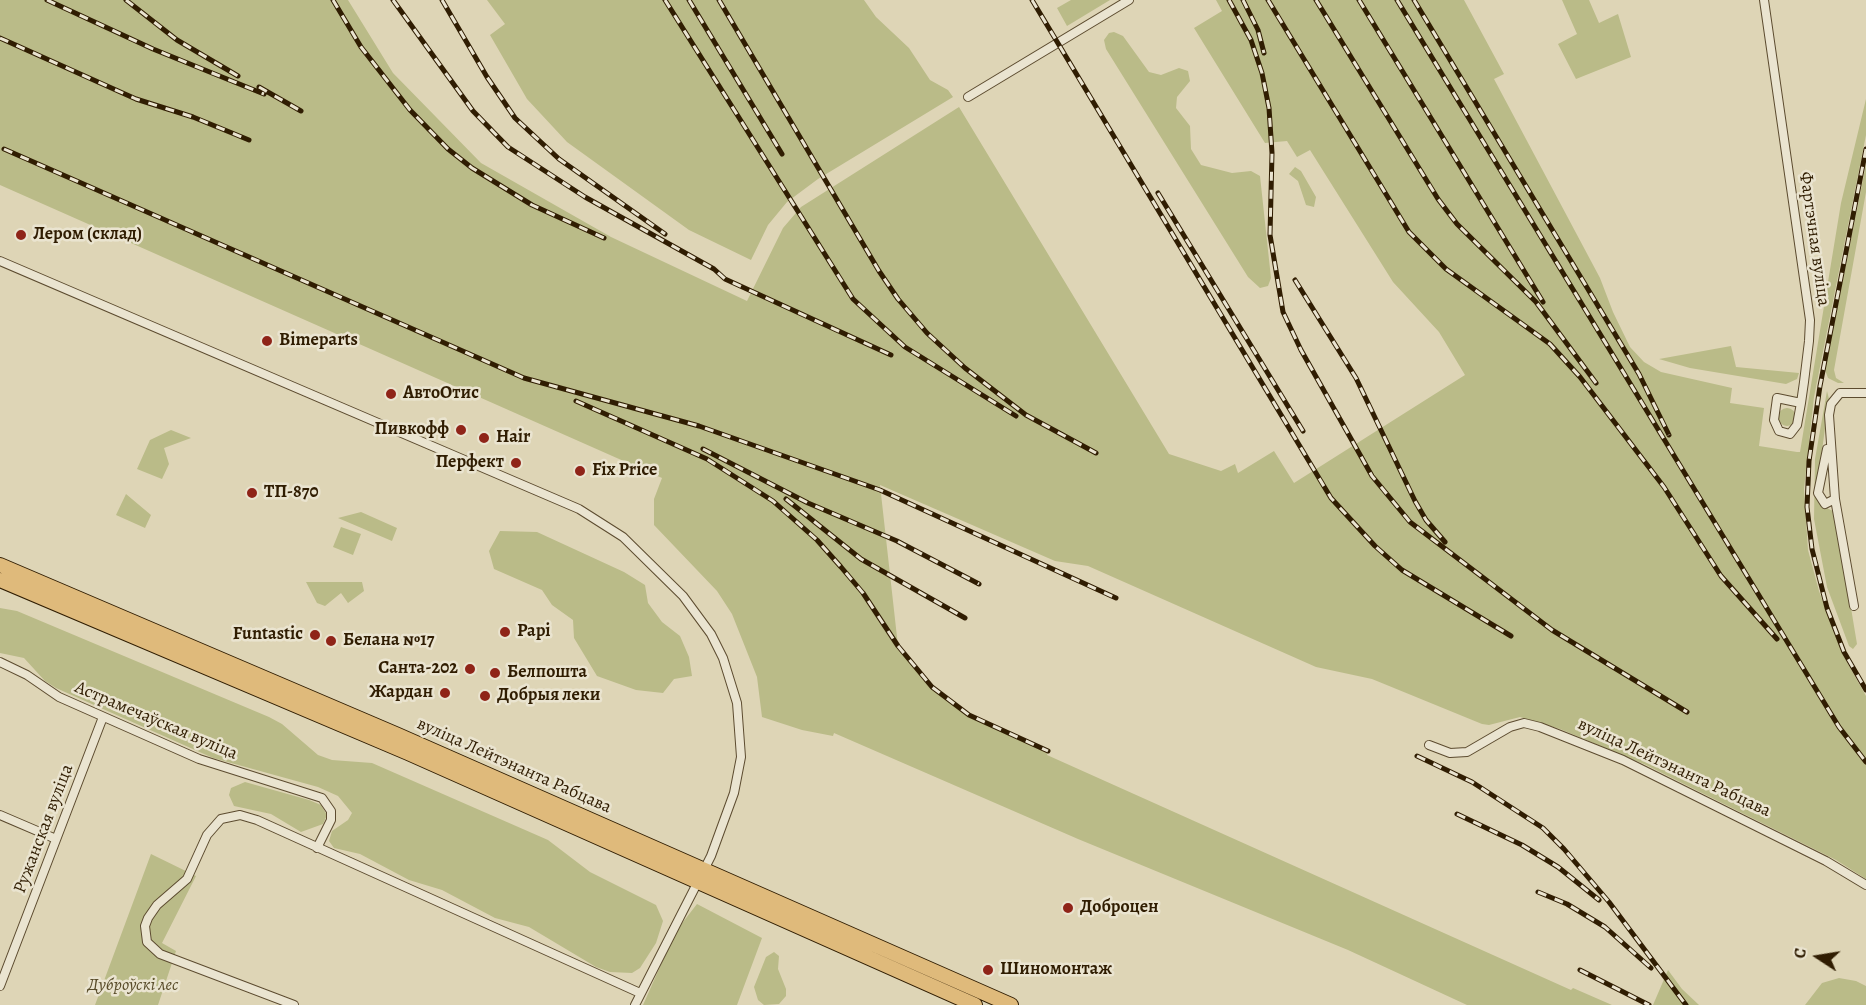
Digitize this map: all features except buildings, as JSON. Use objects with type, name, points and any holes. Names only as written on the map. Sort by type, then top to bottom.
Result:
[{"type":"highway","name":"вуліца Лейтэнанта Рабцава","points":[[0,565],[702,875],[975,1005]]},
{"type":"highway","name":"вуліца Лейтэнанта Рабцава","points":[[0,580],[1011,1005]]},
{"type":"street","points":[[968,97],[1129,0]]},
{"type":"street","name":"Фартэчная вуліца","points":[[1764,0],[1810,320],[1801,403],[1796,429],[1786,434],[1779,431],[1774,424],[1777,399],[1801,403]]},
{"type":"street","points":[[0,261],[556,499],[602,522],[652,563],[698,614],[723,658],[737,703],[741,734],[739,774],[729,810],[702,875],[635,1005]]},
{"type":"street","points":[[1854,606],[1835,499],[1829,442],[1829,410],[1833,399],[1840,393],[1866,393]]},
{"type":"street","points":[[1829,442],[1818,493],[1825,504],[1835,499]]},
{"type":"street","name":"Астрамечаўская вуліца","points":[[0,662],[27,675],[47,691],[199,759],[322,798],[331,811],[331,820],[317,848]]},
{"type":"street","name":"Ружанская вуліца","points":[[0,986],[103,717]]},
{"type":"street","name":"вуліца Лейтэнанта Рабцава","points":[[1429,745],[1450,753],[1467,752],[1510,727],[1524,723],[1540,727],[1623,760],[1826,861],[1866,885]]},
{"type":"street","points":[[0,815],[56,839]]},
{"type":"street","points":[[294,1005],[277,1002],[160,954],[147,942],[145,926],[148,918],[158,904],[187,879],[207,835],[220,819],[240,815],[257,820],[640,993]]},
{"type":"street","points":[[0,958],[9,962]]},
{"type":"green space","points":[[0,0],[348,0],[393,73],[481,163],[611,237],[747,301],[783,228],[801,207],[959,107],[1169,454],[1221,471],[1235,464],[1238,473],[1274,451],[1294,483],[1465,375],[1439,332],[1393,282],[1310,150],[1297,157],[1287,141],[1265,143],[1194,28],[1222,11],[1216,0],[1464,0],[1504,74],[1494,79],[1600,278],[1630,347],[1644,362],[1661,372],[1732,388],[1730,403],[1764,408],[1759,446],[1797,452],[1800,452],[1841,203],[1866,99],[1866,135],[1814,397],[1804,489],[1808,550],[1819,591],[1843,655],[1866,696],[1866,879],[1836,860],[1646,765],[1560,729],[1520,717],[1489,725],[1482,724],[1372,679],[1316,667],[1088,566],[1055,561],[880,485],[898,646],[932,687],[969,715],[1048,751],[1047,755],[1571,990],[1573,988],[1612,1005],[1467,1005],[1348,950],[1078,839],[834,733],[833,736],[802,730],[762,717],[757,677],[732,614],[717,591],[654,525],[654,499],[662,478],[0,185]]},
{"type":"green space","points":[[487,0],[864,0],[876,17],[909,48],[930,80],[948,90],[953,97],[818,179],[787,202],[768,225],[751,260],[689,230],[567,142],[527,99],[490,35],[505,24]]},
{"type":"green space","points":[[1071,0],[1110,0],[1067,26],[1057,8]]},
{"type":"green space","points":[[1562,0],[1589,0],[1599,23],[1618,14],[1631,57],[1576,79],[1558,44],[1577,34]]},
{"type":"green space","points":[[1114,32],[1123,36],[1149,72],[1161,75],[1179,68],[1188,71],[1190,81],[1177,97],[1176,108],[1190,126],[1191,149],[1201,165],[1232,173],[1251,171],[1260,176],[1271,278],[1268,286],[1260,288],[1248,277],[1106,49],[1104,40],[1109,33]]},
{"type":"green space","points":[[1866,164],[1866,192],[1834,370],[1836,378],[1844,383],[1838,383],[1828,378],[1825,370]]},
{"type":"green space","points":[[1295,167],[1301,171],[1316,197],[1314,207],[1306,205],[1298,181],[1289,174]]},
{"type":"green space","points":[[1731,346],[1736,367],[1799,373],[1797,379],[1786,384],[1690,368],[1659,359]]},
{"type":"green space","points":[[1827,391],[1829,399],[1816,495],[1821,505],[1835,512],[1857,644],[1853,649],[1849,646],[1827,587],[1814,519],[1815,459]]},
{"type":"green space","points":[[1783,408],[1791,408],[1796,413],[1794,424],[1783,426],[1778,421],[1778,413]]},
{"type":"green space","points":[[171,430],[191,438],[164,448],[169,464],[162,479],[137,469],[150,440]]},
{"type":"green space","points":[[126,494],[151,515],[145,528],[116,515]]},
{"type":"green space","points":[[361,512],[397,528],[392,541],[338,518]]},
{"type":"green space","points":[[341,527],[361,534],[353,555],[333,547]]},
{"type":"green space","points":[[500,531],[537,532],[624,572],[645,585],[648,603],[662,622],[680,636],[689,657],[692,676],[674,679],[663,693],[636,690],[597,676],[574,638],[573,620],[552,605],[542,590],[494,569],[489,551]]},
{"type":"green space","points":[[306,582],[362,582],[364,591],[348,603],[341,593],[325,606],[317,603]]},
{"type":"green space","points":[[0,608],[17,611],[269,717],[282,724],[318,755],[332,760],[372,763],[548,840],[590,872],[656,905],[663,921],[656,943],[640,968],[632,973],[610,972],[596,967],[529,927],[495,918],[442,890],[409,880],[360,854],[334,848],[329,841],[332,831],[348,820],[352,813],[338,796],[318,787],[213,758],[56,688],[45,681],[24,658],[0,653]]},
{"type":"green space","points":[[245,782],[321,805],[327,815],[323,824],[301,832],[271,814],[234,806],[229,795],[231,788]]},
{"type":"green space","name":"Дуброўскі лес","points":[[151,854],[196,876],[162,943],[176,951],[158,1005],[95,1005]]},
{"type":"green space","points":[[697,904],[762,938],[737,1005],[643,1005],[676,931]]},
{"type":"green space","points":[[774,952],[779,956],[778,969],[786,989],[786,996],[779,1004],[764,1005],[758,1000],[754,987],[766,957]]},
{"type":"green space","points":[[1668,970],[1682,989],[1699,1005],[1653,1005]]},
{"type":"green space","points":[[1839,978],[1856,981],[1866,986],[1866,1005],[1805,1005],[1822,983]]},
{"type":"railway","points":[[47,0],[153,49],[264,94]]},
{"type":"railway","points":[[126,0],[177,40],[238,76]]},
{"type":"railway","points":[[333,0],[361,47],[410,110],[448,149],[472,168],[532,205],[604,238]]},
{"type":"railway","points":[[393,0],[473,111],[508,147],[585,197],[714,269],[725,279],[891,355]]},
{"type":"railway","points":[[442,0],[487,77],[515,118],[559,159],[665,234]]},
{"type":"railway","points":[[665,0],[853,299],[905,347],[1016,416]]},
{"type":"railway","points":[[689,0],[782,154]]},
{"type":"railway","points":[[719,0],[879,271],[898,299],[927,333],[965,368],[1026,415],[1096,453]]},
{"type":"railway","points":[[1032,0],[1331,498],[1375,546],[1402,570],[1511,636]]},
{"type":"railway","points":[[1229,0],[1251,40],[1262,73],[1269,108],[1272,153],[1270,235],[1283,312],[1301,350],[1372,476],[1410,522],[1552,630],[1687,712]]},
{"type":"railway","points":[[1243,0],[1258,30],[1264,53]]},
{"type":"railway","points":[[1268,0],[1409,232],[1446,269],[1550,344],[1580,377],[1664,487],[1721,576],[1777,639]]},
{"type":"railway","points":[[1316,0],[1438,199],[1457,224],[1536,302],[1596,383]]},
{"type":"railway","points":[[1359,0],[1543,302]]},
{"type":"railway","points":[[1397,0],[1839,727],[1866,762]]},
{"type":"railway","points":[[1414,0],[1639,374],[1669,435]]},
{"type":"railway","points":[[0,38],[136,99],[193,117],[249,140]]},
{"type":"railway","points":[[259,87],[301,111]]},
{"type":"railway","points":[[4,149],[524,378],[699,426],[880,490],[1116,598]]},
{"type":"railway","points":[[1866,149],[1820,386],[1809,461],[1807,507],[1812,549],[1827,608],[1844,652],[1866,690]]},
{"type":"railway","points":[[1158,193],[1303,431]]},
{"type":"railway","points":[[1295,280],[1356,378],[1415,501],[1426,520],[1445,542]]},
{"type":"railway","points":[[576,401],[707,459],[773,501],[817,540],[841,567],[863,593],[898,646],[932,687],[969,715],[1048,751]]},
{"type":"railway","points":[[703,449],[808,503],[897,541],[979,584]]},
{"type":"railway","points":[[786,499],[861,559],[965,618]]},
{"type":"railway","points":[[1417,756],[1472,782],[1543,828],[1609,902],[1686,1005]]},
{"type":"railway","points":[[1457,814],[1522,845],[1558,867],[1599,900]]},
{"type":"railway","points":[[1538,892],[1567,904],[1605,927],[1651,968]]},
{"type":"railway","points":[[1580,970],[1649,1005]]},
{"type":"place","name":"Лером (склад)","points":[[21,235]]},
{"type":"place","name":"Bimeparts","points":[[267,341]]},
{"type":"place","name":"АвтоОтис","points":[[391,394]]},
{"type":"place","name":"Пивкофф","points":[[461,430]]},
{"type":"place","name":"Hair","points":[[484,438]]},
{"type":"place","name":"Перфект","points":[[516,463]]},
{"type":"place","name":"Fix Price","points":[[580,471]]},
{"type":"place","name":"ТП-870","points":[[252,493]]},
{"type":"place","name":"Papi","points":[[505,632]]},
{"type":"place","name":"Funtastic","points":[[315,635]]},
{"type":"place","name":"Белана №17","points":[[331,641]]},
{"type":"place","name":"Санта-202","points":[[470,669]]},
{"type":"place","name":"Белпошта","points":[[495,673]]},
{"type":"place","name":"Жардан","points":[[445,693]]},
{"type":"place","name":"Добрыя леки","points":[[485,696]]},
{"type":"place","name":"Доброцен","points":[[1068,908]]},
{"type":"place","name":"Шиномонтаж","points":[[988,970]]}]
